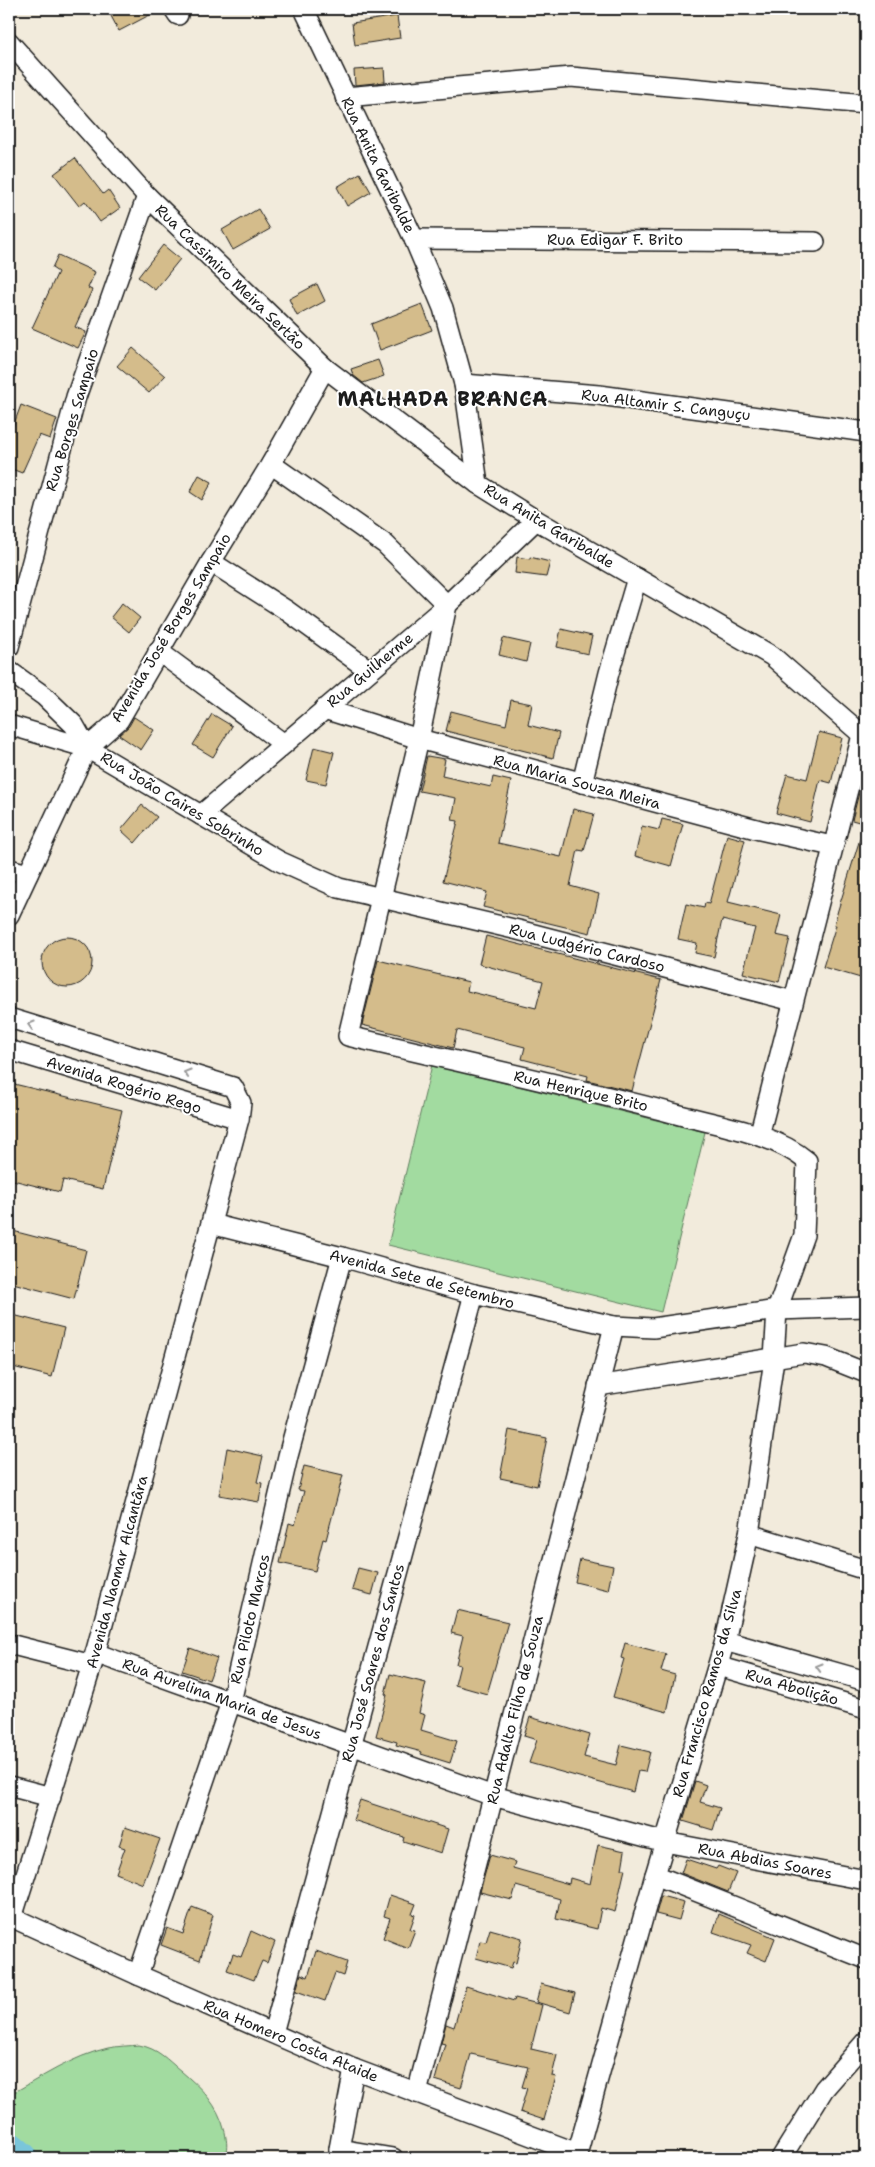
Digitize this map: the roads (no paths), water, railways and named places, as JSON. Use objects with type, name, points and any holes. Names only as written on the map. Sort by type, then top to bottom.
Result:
[{"type":"street","name":"Rua Anita Garibalde","points":[[304,9],[414,239],[443,308],[464,384],[478,484],[536,520],[772,656],[864,736]]},
{"type":"street","name":"Rua Cassimiro Meira Sertão","points":[[9,42],[147,196],[325,368],[478,484]]},
{"type":"street","points":[[345,97],[571,77],[866,104]]},
{"type":"street","name":"Rua Borges Sampaio","points":[[9,647],[76,397],[147,196]]},
{"type":"street","name":"Rua Edigar F. Brito","points":[[414,239],[815,242]]},
{"type":"street","name":"Avenida José Borges Sampaio","points":[[9,915],[87,748],[119,720],[211,562],[271,464],[325,368]]},
{"type":"street","name":"Rua Altamir S. Canguçu","points":[[464,384],[599,395],[866,432]]},
{"type":"street","points":[[271,464],[385,544],[447,605],[419,739],[380,897]]},
{"type":"street","name":"Rua Guilherme","points":[[201,815],[447,605],[536,520]]},
{"type":"street","points":[[211,562],[286,610],[369,670]]},
{"type":"street","points":[[582,783],[609,673],[637,578]]},
{"type":"street","points":[[158,652],[284,744]]},
{"type":"street","name":"Rua João Caires Sobrinho","points":[[9,671],[44,696],[74,724],[87,748],[279,861],[339,888],[380,897]]},
{"type":"street","name":"Rua Maria Souza Meira","points":[[324,709],[419,739],[582,783],[760,830],[832,846]]},
{"type":"street","points":[[9,725],[87,748]]},
{"type":"street","points":[[759,1136],[832,846],[864,736]]},
{"type":"street","points":[[9,869],[28,874]]},
{"type":"street","name":"Rua Ludgério Cardoso","points":[[380,897],[518,930],[793,1001]]},
{"type":"street","name":"Rua Henrique Brito","points":[[380,897],[348,1036],[637,1104],[759,1136],[794,1150],[807,1161]]},
{"type":"street","name":"Avenida Rogério Rego","points":[[9,1018],[233,1087],[241,1103],[239,1119],[9,1050]]},
{"type":"street","points":[[211,1224],[239,1119]]},
{"type":"street","name":"Rua Francisco Ramos da Silva","points":[[577,2156],[655,1875],[726,1640],[749,1534],[774,1359],[777,1310],[804,1235],[807,1161]]},
{"type":"street","name":"Avenida Sete de Setembro","points":[[211,1224],[342,1257],[474,1294],[614,1326],[653,1328],[777,1310],[866,1307]]},
{"type":"street","name":"Avenida Naomar Alcantâra","points":[[10,1917],[51,1797],[94,1659],[211,1224]]},
{"type":"street","name":"Rua Piloto Marcos","points":[[138,1976],[231,1702],[288,1456],[342,1257]]},
{"type":"street","name":"Rua José Soares dos Santos","points":[[273,2033],[474,1294]]},
{"type":"street","name":"Rua Adalto Filho de Souza","points":[[416,2093],[614,1326]]},
{"type":"street","points":[[598,1386],[804,1353],[826,1357],[866,1373]]},
{"type":"street","points":[[749,1534],[866,1570]]},
{"type":"street","name":"Rua Abolição","points":[[726,1640],[866,1681]]},
{"type":"street","name":"Rua Aurelina Maria de Jesus","points":[[9,1644],[94,1659],[231,1702],[493,1796],[665,1842]]},
{"type":"street","name":"Rua Abolição","points":[[718,1666],[866,1709]]},
{"type":"street","points":[[9,1786],[51,1797]]},
{"type":"street","name":"Rua Abdias Soares","points":[[665,1842],[866,1880]]},
{"type":"street","points":[[655,1875],[866,1959]]},
{"type":"street","name":"Rua Homero Costa Ataide","points":[[10,1917],[138,1976],[354,2069],[577,2156]]},
{"type":"street","points":[[781,2158],[824,2089],[866,2041]]},
{"type":"street","points":[[354,2069],[340,2154],[393,2158]]},
{"type":"waterway","points":[[9,2147],[22,2158]]},
{"type":"district","name":"MALHADA BRANCA","points":[[443,399]]}]
